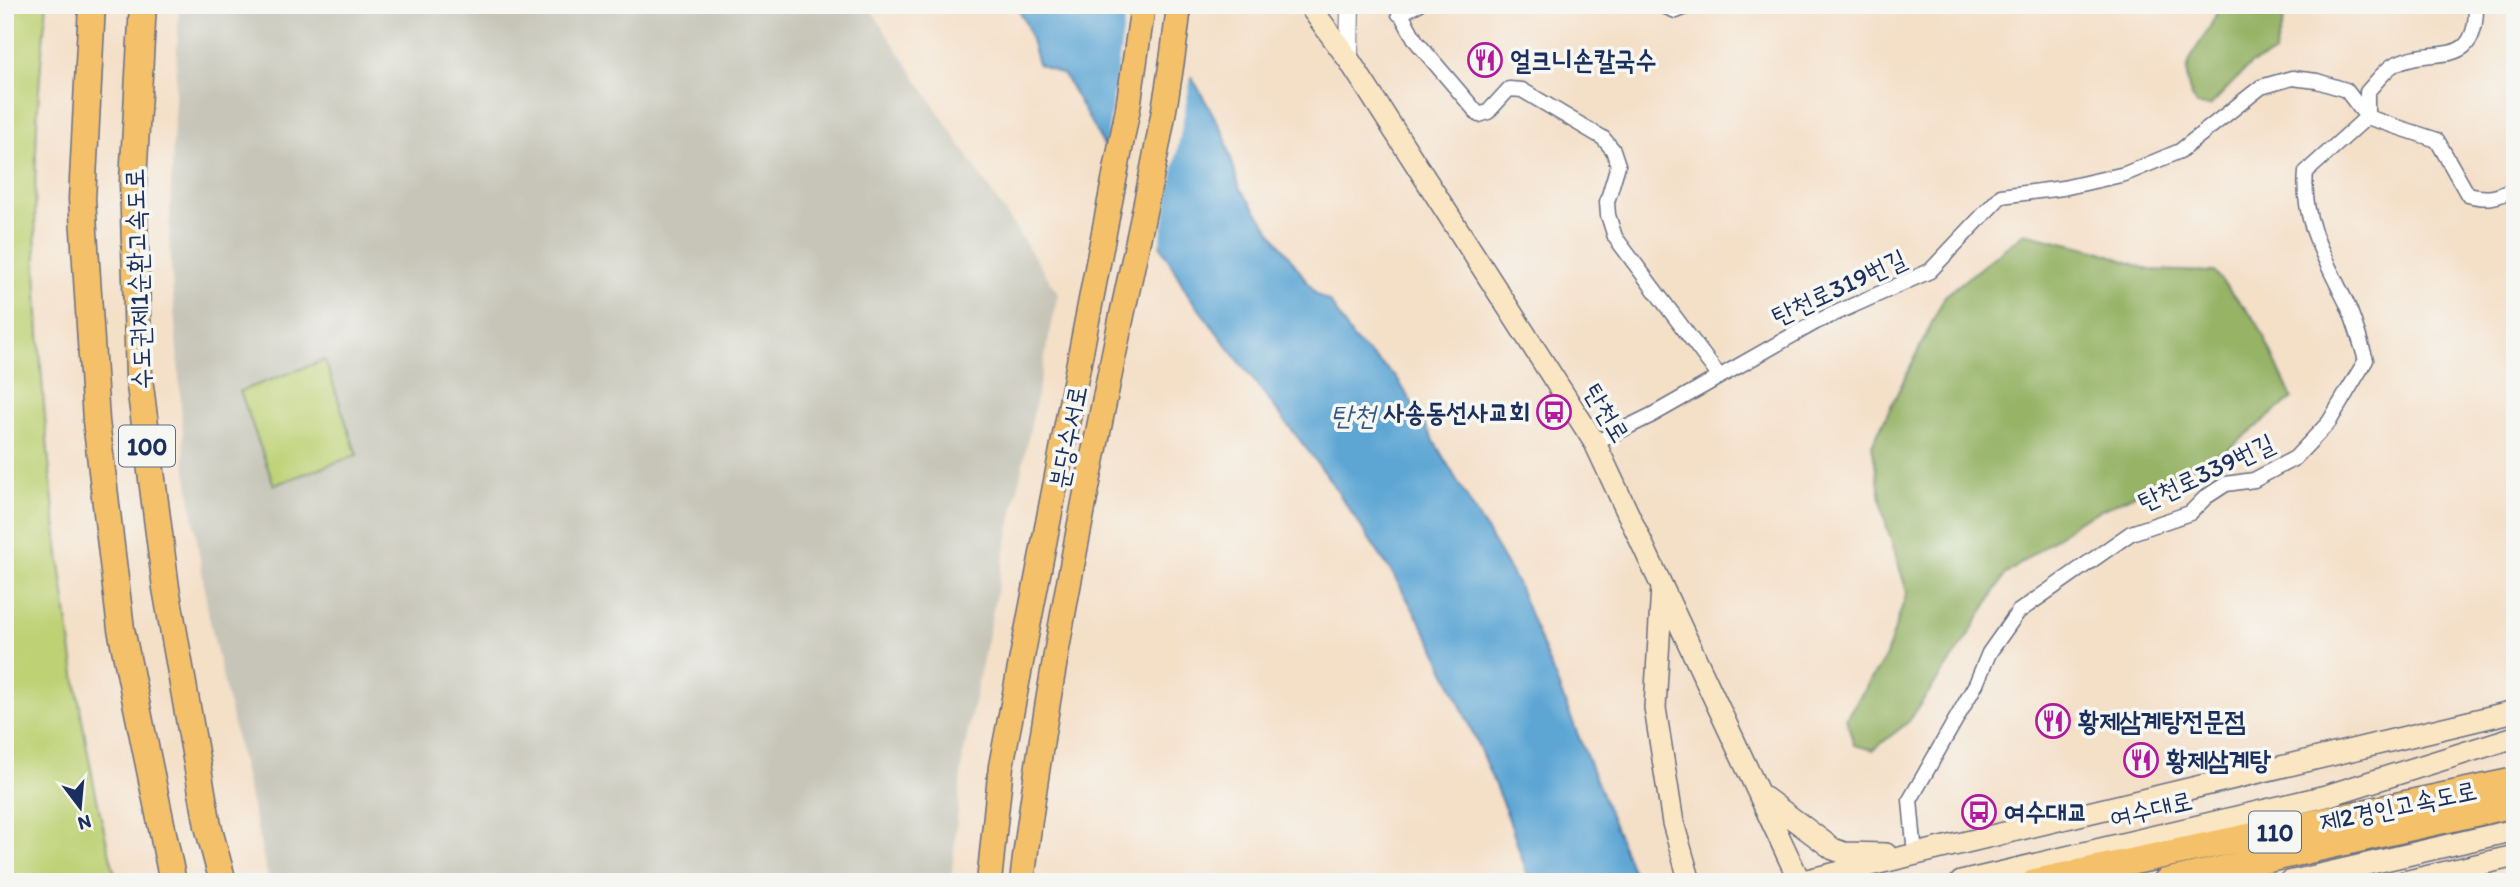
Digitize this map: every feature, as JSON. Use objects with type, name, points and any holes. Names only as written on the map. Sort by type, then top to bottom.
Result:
[{"type":"highway","name":"수도권제1순환고속도로","points":[[92,5],[82,199],[96,421],[121,629],[173,882]]},
{"type":"highway","name":"수도권제1순환고속도로","points":[[143,5],[133,181],[139,379],[166,588],[208,826],[223,882]]},
{"type":"highway","name":"분당수서로","points":[[989,882],[1001,766],[1128,108],[1143,5]]},
{"type":"highway","name":"분당수서로","points":[[1022,882],[1036,769],[1102,411],[1158,143],[1178,5]]},
{"type":"highway","name":"제2경인고속도로","points":[[2035,882],[2515,781]]},
{"type":"highway","name":"제2경인고속도로","points":[[2166,882],[2515,804]]},
{"type":"main road","name":"탄천로","points":[[1309,5],[1349,60],[1595,443],[1763,797],[1800,882]]},
{"type":"main road","points":[[1662,584],[1655,708],[1673,822],[1690,882]]},
{"type":"main road","points":[[1800,882],[2515,711]]},
{"type":"main road","name":"여수대로","points":[[1961,882],[2326,796],[2515,737]]},
{"type":"main road","points":[[1763,797],[1833,849],[1844,853],[1916,855]]},
{"type":"main road","points":[[2289,882],[2515,830]]},
{"type":"main road","points":[[2404,882],[2515,856]]},
{"type":"street","points":[[1349,60],[1350,5]]},
{"type":"street","points":[[1417,5],[1397,10],[1440,71],[1479,115],[1488,112],[1509,89],[1522,90],[1602,138],[1613,150],[1618,165],[1607,202],[1615,237],[1719,376]]},
{"type":"street","points":[[1661,5],[1676,10],[1691,5]]},
{"type":"street","points":[[2476,5],[2476,24],[2470,41],[2459,52],[2394,64],[2367,92],[2367,117],[2437,140],[2468,195],[2483,199],[2499,197],[2515,188]]},
{"type":"street","name":"탄천로319번길","points":[[1595,443],[1816,322],[1930,271],[2001,196],[2028,194],[2125,174],[2180,152],[2261,87],[2292,78],[2316,81],[2346,90],[2367,117]]},
{"type":"street","name":"탄천로339번길","points":[[1916,855],[1910,800],[1976,684],[1989,653],[2018,612],[2131,533],[2190,513],[2206,497],[2226,484],[2254,480],[2295,458],[2329,422],[2349,390],[2366,360],[2356,325],[2314,236],[2304,189],[2306,172],[2367,117]]},
{"type":"shaded area","points":[[179,5],[868,5],[1058,293],[963,756],[951,882],[269,882],[209,617],[185,463],[169,237]]},
{"type":"green space","points":[[5,5],[47,5],[36,138],[35,205],[44,405],[57,538],[74,668],[88,754],[117,882],[5,882]]},
{"type":"green space","points":[[2219,5],[2288,5],[2274,54],[2251,64],[2210,106],[2197,105],[2189,90],[2189,64]]},
{"type":"green space","points":[[2024,233],[2096,250],[2149,270],[2214,272],[2257,322],[2292,398],[2229,449],[2080,520],[2005,575],[1966,639],[1907,723],[1873,750],[1854,745],[1846,718],[1886,656],[1907,592],[1884,517],[1872,445],[1945,296]]},
{"type":"green space","points":[[325,360],[357,455],[274,485],[240,391]]},
{"type":"water","name":"탄천","points":[[1016,5],[1142,5],[1193,79],[1224,134],[1239,187],[1317,295],[1330,302],[1354,340],[1397,378],[1517,583],[1637,882],[1530,882],[1507,814],[1476,740],[1434,646],[1394,576],[1325,473],[1189,296],[1064,75],[1038,64],[1027,26]]},
{"type":"pier","points":[[1127,5],[1146,5],[1192,72],[1159,247],[1105,153]]},
{"type":"place","name":"얼크니손칼국수","points":[[1485,60]]},
{"type":"place","name":"사송동선사교회","points":[[1554,412]]},
{"type":"place","name":"황제삼계탕전문점","points":[[2053,721]]},
{"type":"place","name":"황제삼계탕","points":[[2141,760]]},
{"type":"place","name":"여수대교","points":[[1979,812]]}]
